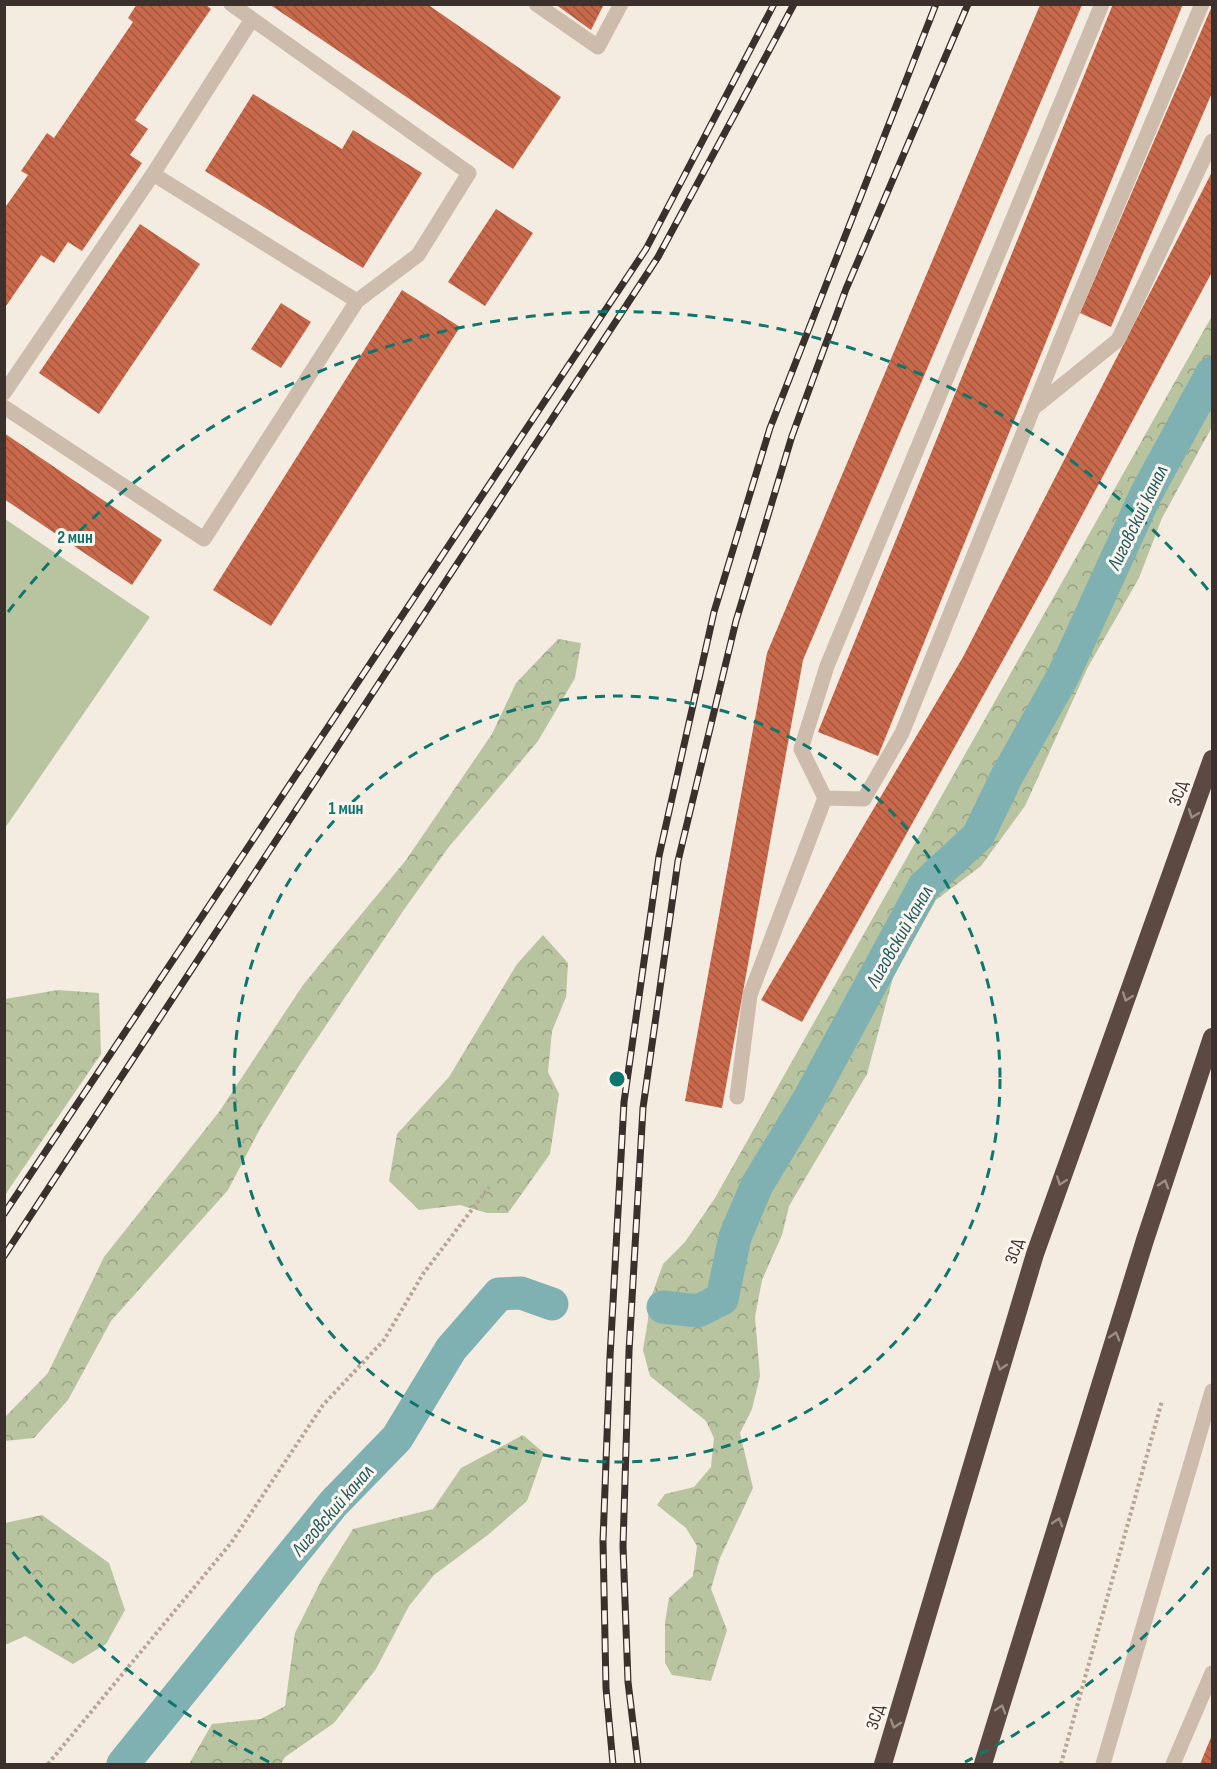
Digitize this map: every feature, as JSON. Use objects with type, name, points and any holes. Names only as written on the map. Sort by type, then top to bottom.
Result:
[{"type":"highway","name":"ЗСД","points":[[883,1764],[1035,1254],[1212,759]]},
{"type":"highway","points":[[983,1764],[1142,1251],[1212,1037]]},
{"type":"street","points":[[4,407],[204,539],[357,301],[418,255],[469,173],[231,4]]},
{"type":"street","points":[[536,4],[598,47],[621,4]]},
{"type":"street","points":[[737,1097],[750,995],[825,798],[801,749],[827,666],[1102,4]]},
{"type":"street","points":[[825,798],[864,799],[902,733],[1033,408],[1202,4]]},
{"type":"street","points":[[4,393],[153,174],[252,20]]},
{"type":"street","points":[[1033,408],[1118,340],[1212,141]]},
{"type":"street","points":[[153,174],[357,301]]},
{"type":"street","points":[[1103,1764],[1212,1391]]},
{"type":"street","points":[[1173,1764],[1212,1673]]},
{"type":"path","points":[[48,1764],[231,1544],[323,1405],[384,1340],[423,1274],[489,1187]]},
{"type":"path","points":[[1061,1764],[1162,1401]]},
{"type":"green space","points":[[1212,316],[1212,427],[1162,518],[1139,578],[1088,667],[1025,806],[981,866],[936,900],[894,974],[867,1074],[789,1206],[782,1235],[762,1280],[755,1317],[760,1376],[752,1409],[740,1433],[753,1488],[720,1558],[711,1589],[727,1630],[711,1681],[672,1675],[665,1663],[665,1622],[669,1598],[693,1576],[697,1546],[686,1528],[657,1505],[665,1494],[694,1487],[711,1467],[714,1438],[706,1421],[650,1376],[643,1350],[652,1295],[663,1264],[685,1242],[715,1198]]},
{"type":"green space","points":[[5,519],[150,617],[5,828]]},
{"type":"green space","points":[[558,639],[581,643],[575,678],[538,741],[448,848],[403,911],[302,1061],[261,1127],[228,1190],[111,1321],[68,1400],[34,1438],[5,1441],[5,1417],[48,1373],[104,1257],[219,1112],[303,985],[406,860],[492,734],[516,683]]},
{"type":"green space","points":[[543,935],[568,963],[566,997],[552,1031],[548,1072],[559,1094],[550,1154],[508,1213],[487,1213],[460,1205],[419,1210],[389,1181],[397,1134],[449,1077],[517,964]]},
{"type":"green space","points":[[58,990],[99,993],[101,1054],[5,1195],[5,999]]},
{"type":"green space","points":[[523,1435],[544,1453],[527,1501],[489,1534],[434,1575],[409,1606],[376,1669],[334,1723],[285,1757],[281,1764],[189,1764],[212,1724],[261,1719],[285,1706],[295,1633],[322,1579],[353,1529],[433,1509],[461,1468]]},
{"type":"green space","points":[[42,1515],[109,1563],[125,1610],[106,1644],[73,1664],[25,1636],[5,1645],[5,1523]]},
{"type":"building","points":[[137,4],[205,4],[211,9],[135,120],[148,129],[130,155],[142,163],[82,251],[68,242],[54,263],[41,255],[4,309],[4,209],[28,175],[21,171],[47,133],[54,138],[133,22],[128,18]]},
{"type":"building","points":[[269,4],[427,4],[561,97],[513,169]]},
{"type":"building","points":[[555,4],[604,4],[591,30]]},
{"type":"building","points":[[1113,4],[1183,4],[878,756],[818,732]]},
{"type":"building","points":[[1040,5],[1082,5],[803,660],[722,1108],[685,1101],[767,653]]},
{"type":"building","points":[[1212,6],[1212,93],[1111,327],[1080,313]]},
{"type":"building","points":[[253,94],[342,149],[353,130],[422,173],[363,268],[205,171]]},
{"type":"building","points":[[1212,172],[1212,272],[1048,579],[802,1022],[761,1000],[963,657]]},
{"type":"building","points":[[496,209],[533,233],[485,306],[448,282]]},
{"type":"building","points":[[140,224],[200,264],[99,414],[39,373]]},
{"type":"building","points":[[402,290],[460,327],[271,626],[213,590]]},
{"type":"building","points":[[281,303],[311,322],[281,368],[251,349]]},
{"type":"building","points":[[4,433],[162,540],[132,585],[4,499]]},
{"type":"building","points":[[1212,1735],[1212,1764],[1200,1764]]},
{"type":"waterway","name":"Лиговский канал","points":[[663,1307],[698,1311],[722,1299],[735,1237],[757,1185],[810,1097],[924,886],[978,836],[1007,776],[1063,676],[1146,494],[1212,373]]},
{"type":"waterway","name":"Лиговский канал","points":[[123,1764],[333,1504],[397,1438],[451,1349],[499,1294],[521,1293],[552,1304]]},
{"type":"railway","points":[[4,1214],[646,249],[774,4]]},
{"type":"railway","points":[[4,1256],[658,257],[794,4]]},
{"type":"railway","points":[[613,1764],[606,1688],[603,1541],[610,1357],[624,1102],[659,856],[714,612],[770,428],[936,4]]},
{"type":"railway","points":[[638,1764],[628,1682],[623,1546],[629,1351],[643,1108],[678,861],[736,621],[792,436],[846,289],[968,4]]}]
